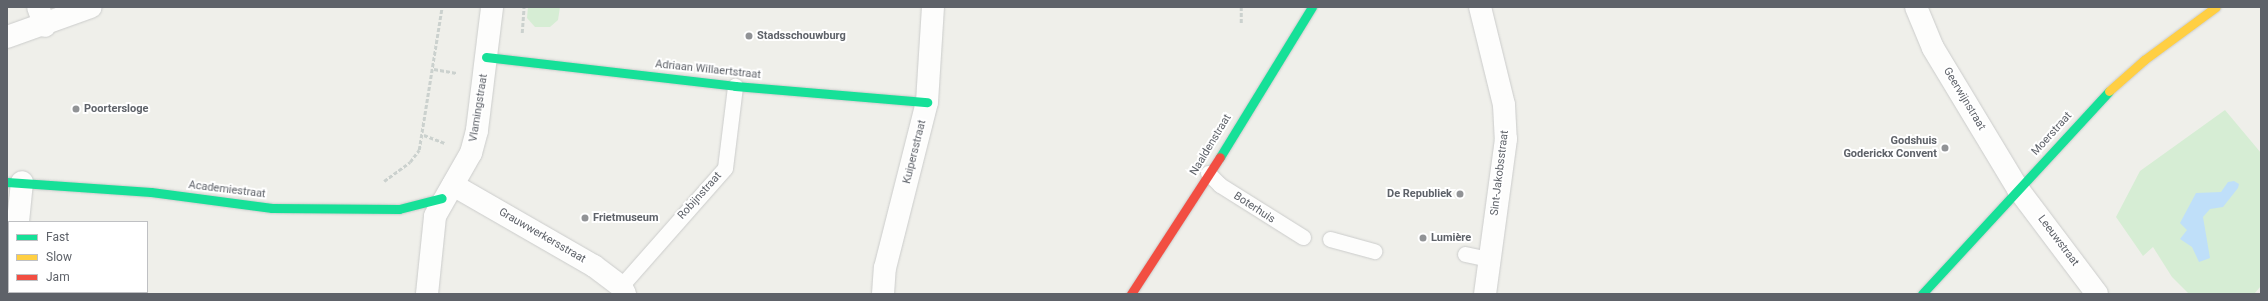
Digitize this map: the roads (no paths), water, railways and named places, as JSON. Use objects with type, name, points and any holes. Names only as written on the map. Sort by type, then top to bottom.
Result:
[{"type":"street","points":[[7,37],[42,16],[90,7]]},
{"type":"street","name":"Vlamingstraat","points":[[428,294],[432,229],[448,192],[471,152],[477,130],[492,7]]},
{"type":"street","name":"Kuipersstraat","points":[[883,294],[885,268],[927,102],[933,7]]},
{"type":"street","name":"Naaldenstraat","points":[[1130,294],[1184,215],[1208,173],[1312,7]]},
{"type":"street","name":"Sint-Jakobsstraat","points":[[1480,7],[1504,105],[1506,139],[1488,259],[1485,294]]},
{"type":"street","name":"Geerwijnstraat","points":[[1916,7],[1933,48],[2018,189]]},
{"type":"street","name":"Moerstraat","points":[[1922,294],[2111,89],[2199,18],[2216,7]]},
{"type":"street","name":"Adriaan Willaertstraat","points":[[486,57],[735,86],[927,102]]},
{"type":"street","points":[[14,182],[18,221]]},
{"type":"street","name":"Academiestraat","points":[[14,182],[272,208],[399,209],[448,192]]},
{"type":"street","name":"Leeuwstraat","points":[[2018,189],[2097,294]]},
{"type":"street","name":"Grauwwerkersstraat","points":[[448,192],[561,245],[623,290]]},
{"type":"lane","name":"Robijnstraat","points":[[623,290],[725,168],[735,86]]},
{"type":"lane","name":"Boterhuis","points":[[1208,173],[1220,185],[1303,237]]},
{"type":"lane","points":[[1330,238],[1374,251]]},
{"type":"lane","points":[[1465,254],[1488,259]]},
{"type":"water","points":[[2234,181],[2239,184],[2238,188],[2223,207],[2210,209],[2203,217],[2210,258],[2199,262],[2192,247],[2180,239],[2187,230],[2180,223],[2196,193],[2221,192],[2228,182]]},
{"type":"place","name":"Stadsschouwburg","points":[[749,36]]},
{"type":"place","name":"Poortersloge","points":[[76,109]]},
{"type":"place","name":"Godshuis Goderickx Convent","points":[[1945,148]]},
{"type":"place","name":"De Republiek","points":[[1460,194]]},
{"type":"place","name":"Frietmuseum","points":[[585,218]]},
{"type":"place","name":"Lumière","points":[[1423,238]]}]
